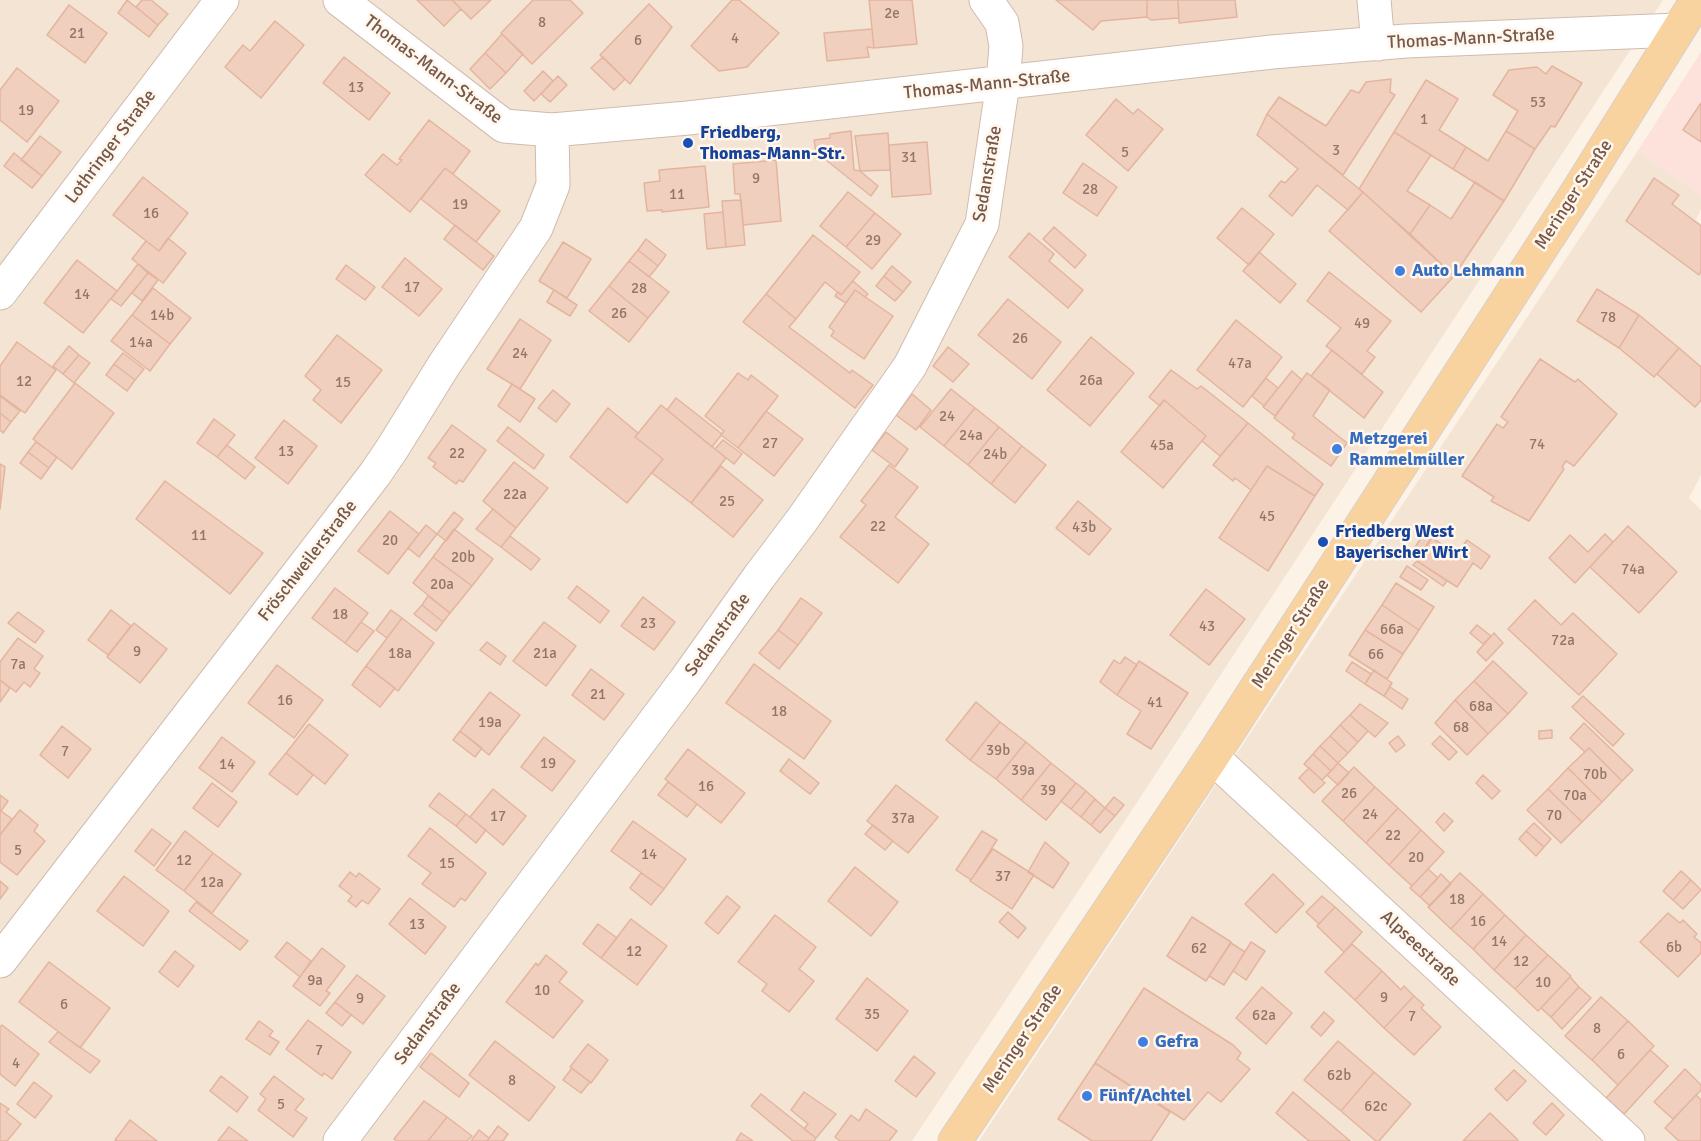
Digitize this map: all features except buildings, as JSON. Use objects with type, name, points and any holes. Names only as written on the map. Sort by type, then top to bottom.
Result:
[{"type":"main road","name":"Meringer Straße","points":[[955,1141],[1212,757],[1576,194],[1696,0]]},
{"type":"street","name":"Lothringer Straße","points":[[1,288],[222,0]]},
{"type":"street","name":"Thomas-Mann-Straße","points":[[340,0],[504,126],[552,130],[688,118],[1272,52],[1406,41],[1677,30]]},
{"type":"street","name":"Sedanstraße","points":[[340,1141],[685,681],[910,366],[982,224],[1003,83],[1006,46],[1002,23],[986,0]]},
{"type":"street","points":[[1374,0],[1378,44]]},
{"type":"street","name":"Fröschweilerstraße","points":[[0,961],[392,449],[444,365],[536,228],[553,185],[552,130]]},
{"type":"street","name":"Alpseestraße","points":[[1212,757],[1628,1141]]},
{"type":"shaded area","points":[[0,0],[1663,0],[912,1141],[0,1141]]},
{"type":"shaded area","points":[[1701,52],[1701,195],[1637,152]]},
{"type":"shaded area","points":[[1637,152],[1701,195],[1701,209],[1696,220],[1701,224],[1701,475],[1689,498],[1701,510],[1701,1141],[979,1141]]},
{"type":"place","name":"Friedberg, Thomas-Mann-Str.","points":[[688,143]]},
{"type":"place","name":"Auto Lehmann","points":[[1400,271]]},
{"type":"place","name":"Metzgerei Rammelmüller","points":[[1337,449]]},
{"type":"place","name":"Friedberg West Bayerischer Wirt","points":[[1323,542]]},
{"type":"place","name":"Gefra","points":[[1143,1042]]},
{"type":"place","name":"Fünf/Achtel","points":[[1087,1096]]}]
